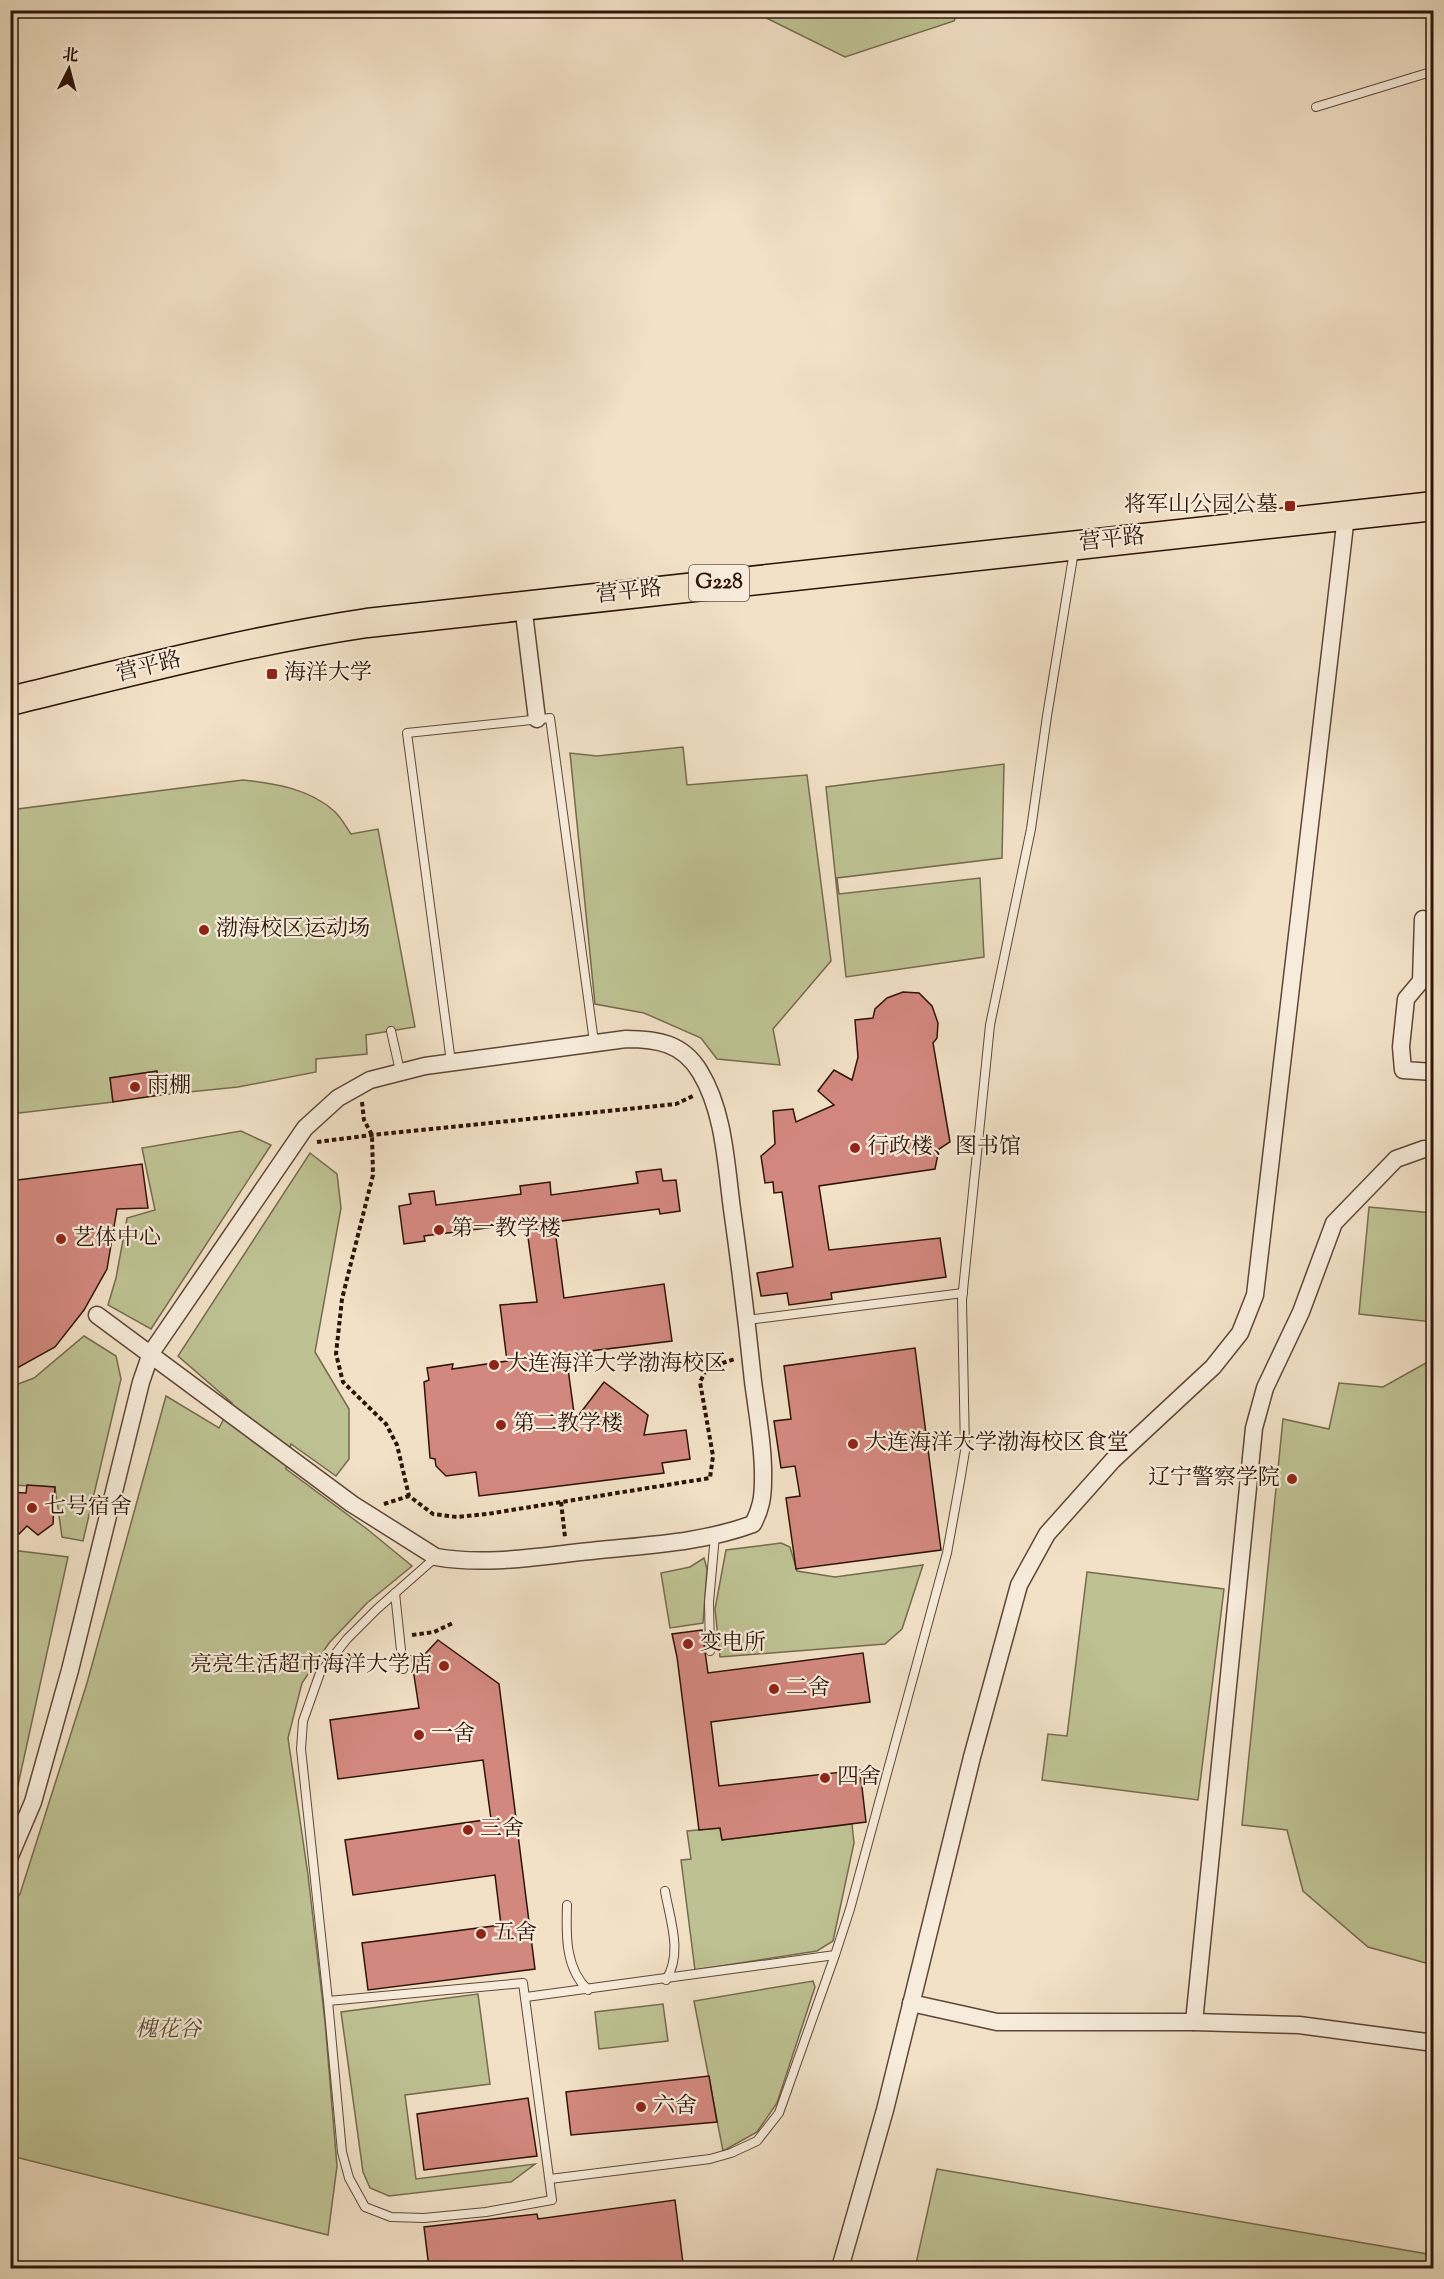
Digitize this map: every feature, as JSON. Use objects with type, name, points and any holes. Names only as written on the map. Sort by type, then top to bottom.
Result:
[{"type":"highway","name":"营平路","points":[[10,701],[300,633],[523,605],[1434,506]]},
{"type":"street","points":[[840,2268],[885,2110],[972,1757],[1019,1585],[1047,1534],[1054,1526],[1113,1460],[1213,1367],[1240,1333],[1255,1295],[1346,516]]},
{"type":"street","points":[[523,605],[537,719]]},
{"type":"street","points":[[1423,919],[1421,981],[1406,999],[1401,1047],[1403,1070],[1434,1072]]},
{"type":"street","points":[[10,1856],[33,1802],[70,1670],[141,1382],[151,1353],[305,1128],[338,1098],[370,1080],[400,1071],[451,1062],[594,1042],[651,1039],[674,1045],[695,1065],[716,1110],[726,1164],[747,1320],[764,1479],[761,1508],[753,1524],[734,1531],[671,1542],[511,1560],[450,1560],[436,1557],[352,1504],[151,1353],[97,1315]]},
{"type":"street","points":[[1194,2022],[1254,1428],[1265,1388],[1301,1312],[1334,1223],[1396,1159],[1424,1149],[1434,1150]]},
{"type":"street","points":[[911,2003],[997,2022],[1194,2022],[1299,2025],[1434,2043]]},
{"type":"lane","points":[[1316,107],[1434,71]]},
{"type":"lane","points":[[550,2179],[710,2159],[731,2153],[757,2141],[779,2113],[850,1909],[949,1543],[965,1451],[963,1293],[990,1025],[1031,829],[1075,545]]},
{"type":"lane","points":[[451,1062],[407,733],[550,718],[594,1042]]},
{"type":"lane","points":[[391,1031],[400,1071]]},
{"type":"lane","points":[[747,1320],[963,1293]]},
{"type":"lane","points":[[710,1651],[710,1602],[715,1535]]},
{"type":"lane","points":[[328,2001],[523,1983],[552,2200],[486,2212],[424,2218],[391,2217],[364,2207],[349,2178],[342,2152],[301,1749],[303,1720],[320,1673],[347,1639],[436,1557]]},
{"type":"lane","points":[[395,1593],[403,1669]]},
{"type":"lane","points":[[665,1891],[675,1956],[672,1971],[666,1980]]},
{"type":"lane","points":[[567,1905],[568,1944],[572,1966],[578,1980],[588,1990]]},
{"type":"lane","points":[[526,1997],[666,1980],[835,1955]]},
{"type":"path","points":[[370,1080],[361,1100],[364,1120],[372,1135],[373,1175],[341,1309],[336,1354],[343,1382],[386,1424],[397,1445],[409,1496],[433,1514],[457,1517],[710,1478],[713,1456],[700,1382],[707,1368],[726,1361],[751,1357]]},
{"type":"path","points":[[292,1145],[676,1104],[707,1088]]},
{"type":"path","points":[[561,1502],[567,1553]]},
{"type":"path","points":[[399,1637],[435,1632],[453,1623]]},
{"type":"green space","points":[[752,11],[958,11],[954,21],[845,57]]},
{"type":"green space","points":[[683,747],[687,785],[807,775],[831,961],[773,1029],[780,1065],[717,1059],[701,1038],[644,1013],[595,1004],[570,753],[597,756]]},
{"type":"green space","points":[[1004,764],[1002,858],[837,878],[839,894],[980,878],[984,957],[846,977],[826,787]]},
{"type":"green space","name":"渤海校区运动场","points":[[243,780],[279,785],[314,797],[337,813],[351,834],[378,829],[415,1027],[366,1035],[367,1054],[316,1059],[316,1072],[238,1087],[160,1095],[156,1071],[110,1078],[113,1102],[11,1114],[10,810]]},
{"type":"green space","points":[[241,1131],[271,1145],[151,1329],[108,1305],[116,1278],[127,1218],[155,1210],[142,1148]]},
{"type":"green space","name":"槐花谷","points":[[310,1153],[337,1174],[341,1208],[315,1352],[349,1409],[349,1459],[336,1476],[291,1444],[286,1469],[367,1529],[412,1566],[367,1603],[329,1643],[302,1683],[288,1738],[308,1875],[325,2022],[337,2166],[328,2235],[11,2156],[10,1907],[20,1894],[87,1683],[166,1396],[219,1428],[232,1403],[178,1356]]},
{"type":"green space","points":[[1369,1207],[1433,1213],[1433,1322],[1359,1314]]},
{"type":"green space","points":[[84,1336],[116,1356],[121,1379],[83,1541],[62,1537],[55,1487],[11,1485],[10,1387],[34,1378]]},
{"type":"green space","points":[[1433,1359],[1433,1965],[1368,1947],[1303,1891],[1287,1830],[1242,1825],[1283,1419],[1329,1429],[1339,1383],[1383,1387]]},
{"type":"green space","points":[[781,1543],[790,1547],[797,1571],[835,1577],[923,1565],[902,1629],[885,1644],[720,1657],[715,1609],[726,1550]]},
{"type":"green space","points":[[10,1550],[68,1557],[11,1817]]},
{"type":"green space","points":[[704,1558],[707,1569],[703,1623],[670,1628],[661,1573],[690,1567]]},
{"type":"green space","points":[[1087,1572],[1224,1589],[1198,1800],[1042,1780],[1048,1734],[1067,1736]]},
{"type":"green space","points":[[852,1824],[854,1843],[833,1941],[817,1951],[695,1970],[681,1860],[691,1859],[687,1831],[720,1828],[722,1840]]},
{"type":"green space","points":[[813,1981],[815,1987],[777,2103],[757,2132],[723,2151],[694,2001]]},
{"type":"green space","points":[[478,1994],[490,2084],[405,2095],[416,2179],[535,2164],[511,2182],[389,2196],[370,2188],[363,2172],[341,2012]]},
{"type":"green space","points":[[663,2004],[668,2041],[599,2049],[595,2012]]},
{"type":"green space","points":[[937,2169],[1433,2255],[1433,2268],[915,2268]]},
{"type":"building","name":"行政楼、图书馆","points":[[903,992],[919,993],[932,1006],[938,1023],[937,1038],[933,1043],[950,1142],[939,1149],[935,1169],[819,1186],[829,1250],[940,1238],[946,1277],[831,1293],[832,1299],[789,1305],[787,1293],[761,1296],[757,1273],[793,1267],[782,1192],[774,1193],[773,1182],[765,1183],[761,1156],[775,1144],[773,1111],[793,1109],[796,1122],[834,1105],[818,1091],[834,1070],[852,1080],[858,1057],[855,1020],[873,1018],[875,1009],[887,998]]},
{"type":"building","name":"雨棚","points":[[157,1071],[160,1095],[113,1102],[110,1078]]},
{"type":"building","name":"艺体中心","points":[[142,1164],[148,1208],[117,1209],[107,1269],[84,1310],[55,1347],[10,1372],[10,1181]]},
{"type":"building","points":[[661,1169],[663,1181],[676,1180],[680,1211],[660,1214],[659,1209],[554,1222],[564,1298],[664,1284],[672,1341],[566,1354],[575,1420],[604,1382],[648,1415],[644,1435],[686,1430],[690,1459],[662,1463],[664,1473],[479,1496],[476,1472],[446,1476],[436,1466],[435,1459],[430,1458],[424,1382],[429,1380],[427,1368],[453,1364],[452,1369],[507,1361],[500,1305],[537,1302],[526,1223],[424,1236],[425,1241],[404,1244],[399,1206],[411,1204],[409,1194],[434,1191],[436,1205],[521,1194],[520,1186],[550,1182],[551,1195],[638,1183],[636,1172]]},
{"type":"building","name":"大连海洋大学渤海校区食堂","points":[[915,1348],[941,1550],[796,1569],[786,1498],[800,1496],[795,1466],[781,1468],[774,1421],[791,1419],[784,1366]]},
{"type":"building","name":"七号宿舍","points":[[27,1485],[55,1487],[53,1524],[38,1535],[27,1526],[19,1534],[10,1527],[10,1492],[26,1493]]},
{"type":"building","points":[[702,1630],[708,1673],[863,1653],[870,1702],[711,1722],[719,1786],[860,1770],[866,1822],[722,1840],[720,1828],[699,1830],[677,1657],[672,1634]]},
{"type":"building","points":[[438,1640],[499,1684],[535,1969],[368,1990],[362,1943],[501,1925],[495,1875],[353,1895],[345,1840],[491,1819],[483,1760],[338,1779],[330,1720],[419,1708],[411,1656],[425,1654]]},
{"type":"building","name":"六舍","points":[[709,2076],[717,2122],[571,2135],[566,2092]]},
{"type":"building","points":[[528,2098],[537,2156],[424,2170],[417,2114]]},
{"type":"building","points":[[675,2200],[683,2263],[575,2268],[574,2261],[503,2268],[429,2268],[424,2227],[537,2214],[538,2219]]},
{"type":"place","name":"将军山公园公墓","points":[[1290,506]]},
{"type":"place","name":"海洋大学","points":[[272,674]]},
{"type":"place","name":"渤海校区运动场","points":[[204,930]]},
{"type":"place","name":"雨棚","points":[[135,1087]]},
{"type":"place","name":"行政楼、图书馆","points":[[855,1148]]},
{"type":"place","name":"第一教学楼","points":[[439,1230]]},
{"type":"place","name":"艺体中心","points":[[61,1239]]},
{"type":"place","name":"大连海洋大学渤海校区","points":[[494,1365]]},
{"type":"place","name":"第二教学楼","points":[[501,1425]]},
{"type":"place","name":"大连海洋大学渤海校区食堂","points":[[853,1444]]},
{"type":"place","name":"辽宁警察学院","points":[[1292,1479]]},
{"type":"place","name":"七号宿舍","points":[[32,1508]]},
{"type":"place","name":"变电所","points":[[688,1644]]},
{"type":"place","name":"亮亮生活超市海洋大学店","points":[[444,1666]]},
{"type":"place","name":"二舍","points":[[774,1689]]},
{"type":"place","name":"一舍","points":[[419,1735]]},
{"type":"place","name":"四舍","points":[[825,1778]]},
{"type":"place","name":"三舍","points":[[468,1830]]},
{"type":"place","name":"五舍","points":[[481,1934]]},
{"type":"place","name":"六舍","points":[[641,2107]]}]
